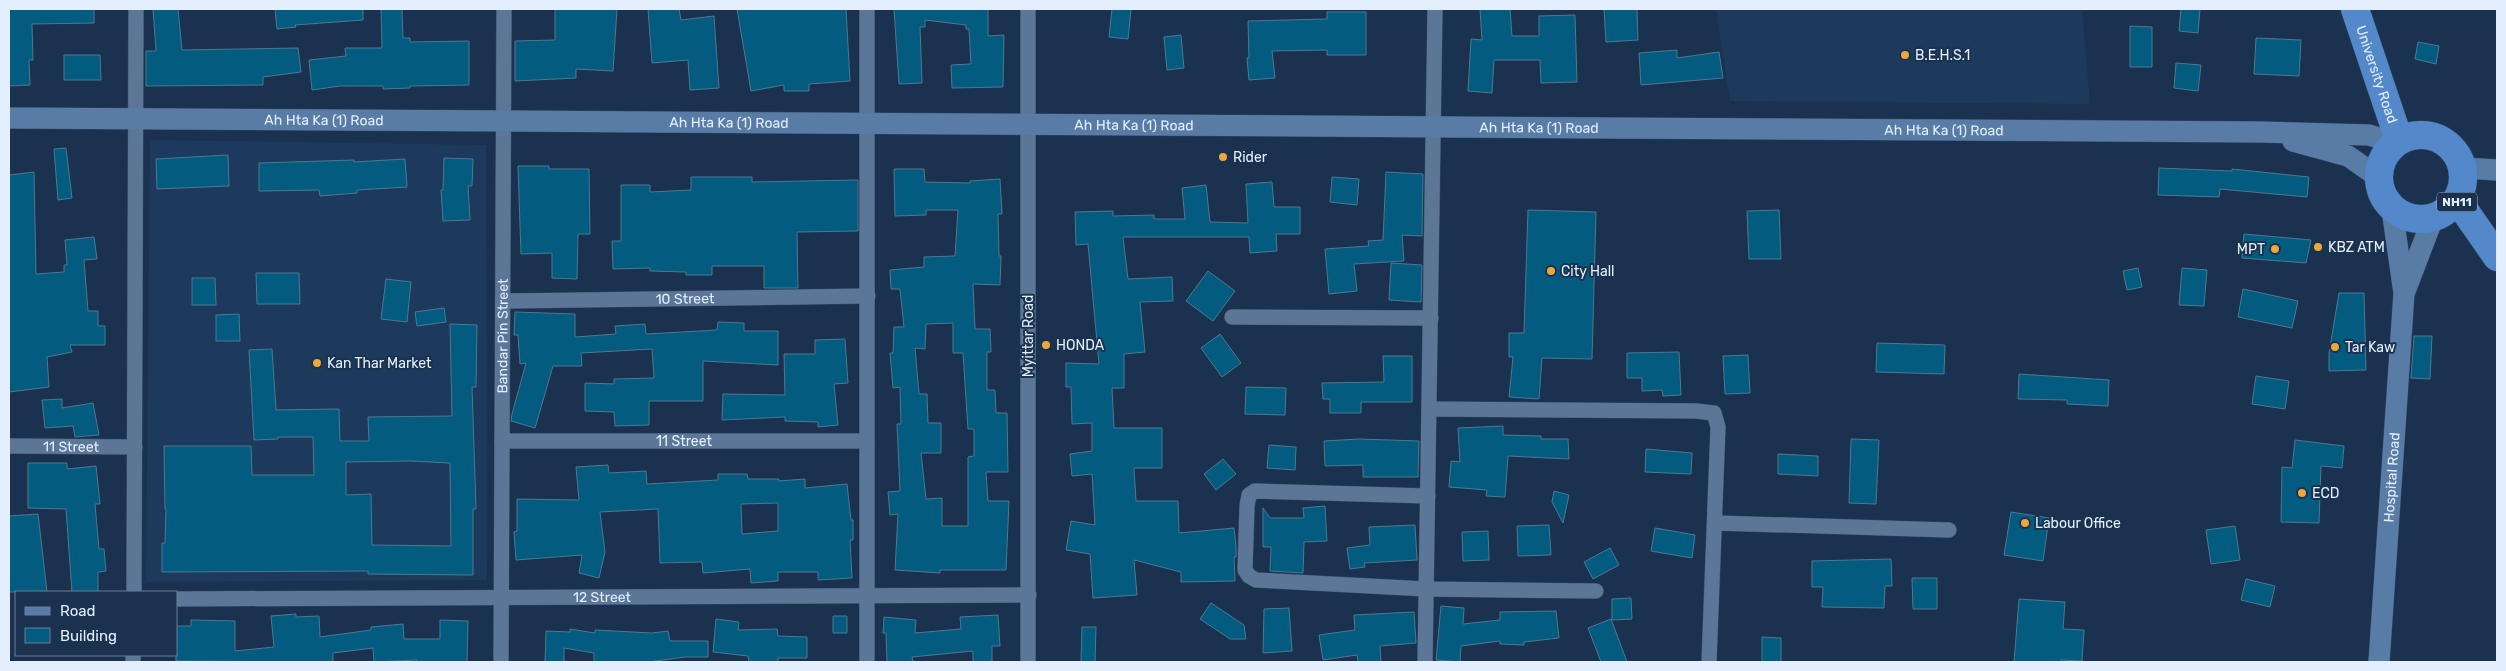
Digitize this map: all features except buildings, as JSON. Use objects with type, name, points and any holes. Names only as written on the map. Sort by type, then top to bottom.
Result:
[{"type":"highway","name":"University Road","points":[[2355,9],[2397,141]]},
{"type":"highway","points":[[2392,209],[2382,194],[2378,177],[2380,164],[2386,152],[2397,141],[2415,135],[2431,135],[2446,142],[2457,153],[2464,168]]},
{"type":"highway","name":"NH11","points":[[2392,209],[2412,219],[2444,211],[2464,185],[2464,168]]},
{"type":"highway","name":"NH11","points":[[2444,211],[2494,253]]},
{"type":"street","points":[[134,591],[136,9]]},
{"type":"street","name":"Bandar Pin Street","points":[[501,662],[504,9]]},
{"type":"street","points":[[867,9],[867,662]]},
{"type":"street","name":"Myittar Road","points":[[1028,9],[1028,662]]},
{"type":"street","points":[[1425,662],[1435,9]]},
{"type":"street","name":"Ah Hta Ka (1) Road","points":[[9,118],[1433,125],[2260,132]]},
{"type":"street","points":[[2260,132],[2368,135],[2397,141]]},
{"type":"street","points":[[2260,132],[2348,156],[2378,177]]},
{"type":"street","points":[[2464,168],[2497,170]]},
{"type":"street","points":[[2392,209],[2404,293]]},
{"type":"street","points":[[2404,293],[2444,211]]},
{"type":"street","name":"Hospital Road","points":[[2378,662],[2404,293]]},
{"type":"street","name":"10 Street","points":[[503,301],[868,296]]},
{"type":"street","points":[[1232,317],[1431,318]]},
{"type":"street","points":[[1429,409],[1696,411],[1714,413],[1718,426],[1716,523],[1709,662]]},
{"type":"street","name":"11 Street","points":[[502,442],[867,441]]},
{"type":"street","name":"11 Street","points":[[9,446],[135,447]]},
{"type":"street","points":[[1428,496],[1255,490],[1249,495],[1247,506],[1245,570],[1249,576],[1256,580],[1426,589],[1596,591]]},
{"type":"street","points":[[1716,523],[1949,530]]},
{"type":"street","name":"12 Street","points":[[178,600],[1029,596]]},
{"type":"shaded area","name":"B.E.H.S.1","points":[[1716,9],[2082,9],[2090,104],[1730,101]]},
{"type":"shaded area","name":"Kan Thar Market","points":[[150,140],[486,145],[487,580],[146,582]]},
{"type":"place","name":"B.E.H.S.1","points":[[1905,55]]},
{"type":"place","name":"Rider","points":[[1223,157]]},
{"type":"place","name":"KBZ ATM","points":[[2318,247]]},
{"type":"place","name":"MPT","points":[[2275,249]]},
{"type":"place","name":"City Hall","points":[[1551,271]]},
{"type":"place","name":"HONDA","points":[[1046,345]]},
{"type":"place","name":"Tar Kaw","points":[[2335,347]]},
{"type":"place","name":"Kan Thar Market","points":[[317,363]]},
{"type":"place","name":"ECD","points":[[2302,493]]},
{"type":"place","name":"Labour Office","points":[[2025,523]]}]
